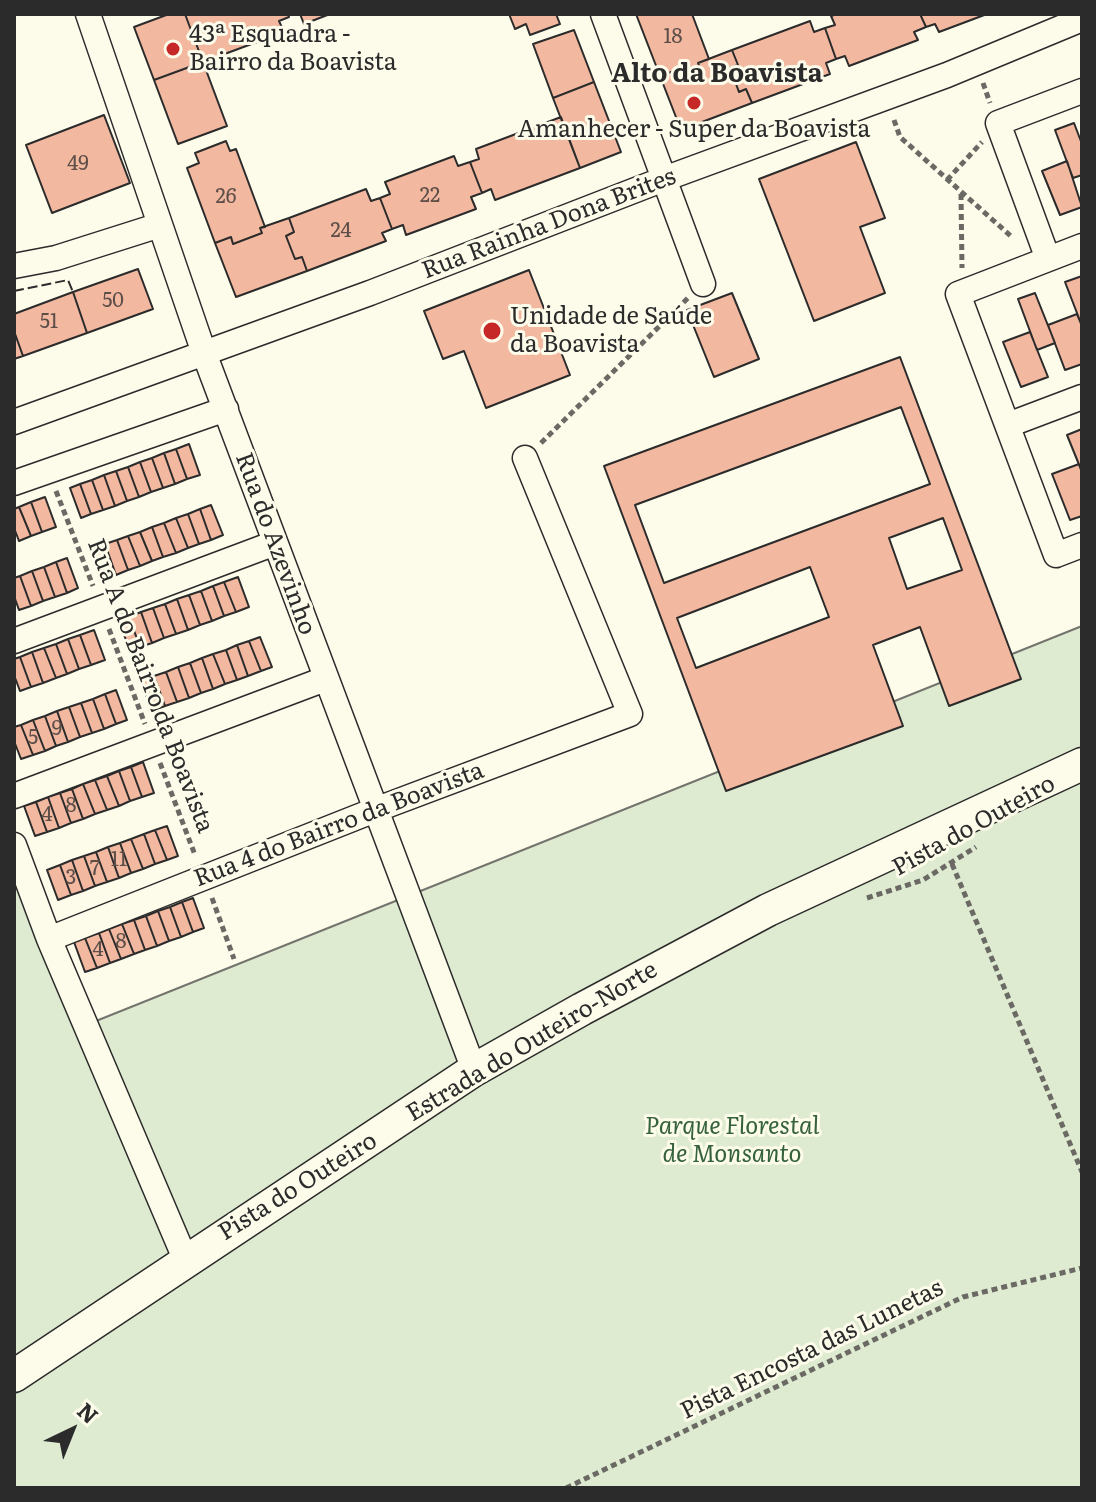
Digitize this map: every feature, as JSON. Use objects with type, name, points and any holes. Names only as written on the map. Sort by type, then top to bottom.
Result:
[{"type":"street","name":"Rua do Azevinho","points":[[88,14],[204,353],[474,1070]]},
{"type":"street","points":[[603,14],[703,284]]},
{"type":"street","name":"Rua Rainha Dona Brites","points":[[14,422],[370,293],[976,63],[1082,19]]},
{"type":"street","points":[[1048,259],[1000,129],[1082,91]]},
{"type":"street","points":[[14,266],[56,258],[160,225]]},
{"type":"street","points":[[1082,246],[964,291],[1008,425],[1056,555],[1082,545]]},
{"type":"street","points":[[1008,425],[1082,397]]},
{"type":"street","points":[[14,483],[226,409]]},
{"type":"street","name":"Rua 4 do Bairro da Boavista","points":[[49,939],[375,810],[630,714],[525,458]]},
{"type":"street","points":[[14,641],[275,543]]},
{"type":"street","points":[[14,796],[325,679]]},
{"type":"street","name":"Estrada do Outeiro-Norte","points":[[14,1376],[474,1070],[649,971],[768,910],[1082,764]]},
{"type":"street","points":[[14,845],[49,939],[186,1261]]},
{"type":"path","points":[[947,180],[978,143],[1000,129],[976,63]]},
{"type":"path","points":[[885,97],[900,137],[1013,239],[1037,230]]},
{"type":"path","points":[[961,193],[964,291]]},
{"type":"path","points":[[525,458],[703,284]]},
{"type":"path","name":"Rua A do Bairro da Boavista","points":[[49,471],[234,959]]},
{"type":"path","name":"Pista do Outeiro","points":[[863,899],[923,880],[977,846]]},
{"type":"path","points":[[952,864],[1082,1172]]},
{"type":"path","name":"Pista Encosta das Lunetas","points":[[566,1488],[963,1297],[1082,1268]]},
{"type":"green space","name":"Parque Florestal de Monsanto","points":[[1082,626],[1082,1488],[14,1488],[14,839],[96,1021]]},
{"type":"building","points":[[169,14],[185,14],[203,62],[154,80],[134,27]]},
{"type":"building","points":[[185,14],[288,14],[289,17],[279,21],[284,32],[203,62]]},
{"type":"building","points":[[300,14],[330,14],[304,24]]},
{"type":"building","points":[[509,14],[556,14],[560,24],[530,35],[526,24],[515,29]]},
{"type":"building","points":[[636,14],[692,14],[709,59],[698,63],[700,68],[676,77],[674,71],[660,76]]},
{"type":"building","points":[[920,14],[926,27],[914,32],[918,40],[849,66],[845,56],[836,59],[825,28],[835,25],[831,16]]},
{"type":"building","points":[[920,14],[987,14],[939,32],[935,24],[926,27]]},
{"type":"building","points":[[810,21],[814,32],[825,28],[836,59],[826,63],[830,74],[752,103],[746,89],[739,92],[730,68],[738,65],[732,50]]},
{"type":"building","points":[[574,30],[594,82],[553,98],[533,44]]},
{"type":"building","points":[[732,50],[738,65],[730,68],[739,92],[746,89],[752,103],[681,130],[660,76],[674,71],[676,77],[700,68],[698,63]]},
{"type":"building","points":[[203,62],[227,126],[178,144],[154,80]]},
{"type":"building","points":[[594,82],[621,152],[580,168],[553,98]]},
{"type":"building","points":[[104,115],[130,183],[52,213],[26,145]]},
{"type":"building","points":[[561,117],[580,168],[495,200],[491,189],[482,193],[470,162],[479,159],[476,149]]},
{"type":"building","points":[[1074,123],[1082,144],[1082,175],[1073,178],[1055,130]]},
{"type":"building","points":[[226,141],[230,151],[236,149],[265,227],[260,228],[262,233],[233,244],[231,237],[215,243],[187,168],[199,163],[195,153]]},
{"type":"building","points":[[856,142],[885,218],[860,227],[885,293],[814,321],[759,179]]},
{"type":"building","points":[[454,156],[458,166],[470,162],[482,193],[471,197],[476,209],[406,235],[403,225],[392,229],[380,198],[390,194],[385,182]]},
{"type":"building","points":[[1067,161],[1082,207],[1060,215],[1042,171]]},
{"type":"building","points":[[366,189],[371,201],[380,198],[392,229],[382,233],[386,241],[307,271],[302,257],[295,259],[286,236],[294,232],[289,218]]},
{"type":"building","points":[[289,218],[294,232],[286,236],[295,259],[302,257],[307,271],[236,297],[215,243],[231,237],[233,244],[262,233],[260,228]]},
{"type":"building","points":[[138,269],[153,309],[87,333],[73,292]]},
{"type":"building","name":"Unidade de Saúde da Boavista","points":[[529,270],[570,375],[486,408],[464,351],[443,359],[424,311]]},
{"type":"building","points":[[1082,276],[1082,326],[1065,282]]},
{"type":"building","points":[[73,292],[87,333],[23,356],[14,331],[14,314]]},
{"type":"building","points":[[732,293],[759,359],[714,377],[687,310]]},
{"type":"building","points":[[1035,293],[1055,343],[1037,350],[1018,299]]},
{"type":"building","points":[[1077,314],[1082,326],[1082,364],[1065,370],[1048,325]]},
{"type":"building","points":[[14,331],[23,356],[14,359]]},
{"type":"building","points":[[1030,332],[1048,377],[1021,387],[1003,342]]},
{"type":"building","points":[[900,357],[1021,679],[949,706],[920,627],[873,645],[903,726],[726,791],[604,466]],"holes":[[[901,407],[930,484],[664,583],[635,505]],[[943,518],[962,570],[907,589],[889,538]],[[810,567],[829,617],[696,668],[677,618]]]},
{"type":"building","points":[[1082,429],[1082,472],[1067,435]]},
{"type":"building","points":[[189,444],[200,475],[187,479],[176,449]]},
{"type":"building","points":[[176,449],[187,479],[175,484],[164,453]]},
{"type":"building","points":[[164,453],[175,484],[163,488],[152,458]]},
{"type":"building","points":[[152,458],[163,488],[151,492],[140,462]]},
{"type":"building","points":[[140,462],[151,492],[139,497],[128,467]]},
{"type":"building","points":[[1079,464],[1082,472],[1082,516],[1070,520],[1052,474]]},
{"type":"building","points":[[128,467],[139,497],[127,501],[116,471]]},
{"type":"building","points":[[116,471],[127,501],[115,506],[104,475]]},
{"type":"building","points":[[104,475],[115,506],[103,510],[92,480]]},
{"type":"building","points":[[92,480],[103,510],[91,514],[80,484]]},
{"type":"building","points":[[80,484],[91,514],[81,518],[70,488]]},
{"type":"building","points":[[45,497],[56,527],[42,532],[31,502]]},
{"type":"building","points":[[31,502],[42,532],[31,536],[19,507]]},
{"type":"building","points":[[211,505],[223,535],[211,540],[200,509]]},
{"type":"building","points":[[19,507],[31,536],[19,541],[14,528],[14,509]]},
{"type":"building","points":[[200,509],[211,540],[199,544],[188,514]]},
{"type":"building","points":[[188,514],[199,544],[188,548],[176,518]]},
{"type":"building","points":[[176,518],[188,548],[176,553],[164,523]]},
{"type":"building","points":[[164,523],[176,553],[163,557],[152,527]]},
{"type":"building","points":[[152,527],[163,557],[152,561],[140,532]]},
{"type":"building","points":[[140,532],[152,561],[140,566],[128,536]]},
{"type":"building","points":[[128,536],[140,566],[128,570],[117,540]]},
{"type":"building","points":[[117,540],[128,570],[116,575],[105,544]]},
{"type":"building","points":[[105,544],[116,575],[103,579],[92,549]]},
{"type":"building","points":[[67,558],[78,588],[67,593],[56,562]]},
{"type":"building","points":[[56,562],[67,593],[55,597],[44,567]]},
{"type":"building","points":[[44,567],[55,597],[43,601],[32,571]]},
{"type":"building","points":[[32,571],[43,601],[31,606],[20,576]]},
{"type":"building","points":[[20,576],[31,606],[19,610],[14,596],[14,578]]},
{"type":"building","points":[[238,577],[249,607],[236,612],[224,582]]},
{"type":"building","points":[[224,582],[236,612],[224,616],[213,586]]},
{"type":"building","points":[[213,586],[224,616],[212,621],[201,591]]},
{"type":"building","points":[[201,591],[212,621],[200,625],[189,595]]},
{"type":"building","points":[[189,595],[200,625],[188,630],[177,599]]},
{"type":"building","points":[[177,599],[188,630],[176,634],[165,604]]},
{"type":"building","points":[[165,604],[176,634],[164,638],[153,608]]},
{"type":"building","points":[[153,608],[164,638],[152,643],[141,612]]},
{"type":"building","points":[[141,612],[152,643],[140,647],[129,617]]},
{"type":"building","points":[[129,617],[140,647],[130,651],[119,621]]},
{"type":"building","points":[[94,630],[105,660],[91,665],[80,635]]},
{"type":"building","points":[[80,635],[91,665],[79,669],[68,639]]},
{"type":"building","points":[[260,637],[272,667],[261,671],[249,641]]},
{"type":"building","points":[[68,639],[79,669],[67,674],[56,644]]},
{"type":"building","points":[[249,641],[261,671],[248,676],[237,645]]},
{"type":"building","points":[[56,644],[67,674],[56,678],[44,648]]},
{"type":"building","points":[[237,645],[248,676],[237,680],[226,650]]},
{"type":"building","points":[[44,648],[56,678],[43,683],[32,652]]},
{"type":"building","points":[[226,650],[237,680],[225,684],[213,654]]},
{"type":"building","points":[[32,652],[43,683],[31,687],[20,657]]},
{"type":"building","points":[[213,654],[225,684],[213,689],[202,658]]},
{"type":"building","points":[[20,657],[31,687],[20,691],[14,675],[14,659]]},
{"type":"building","points":[[202,658],[213,689],[201,693],[190,663]]},
{"type":"building","points":[[190,663],[201,693],[189,698],[178,667]]},
{"type":"building","points":[[178,667],[189,698],[177,702],[166,672]]},
{"type":"building","points":[[166,672],[177,702],[165,706],[154,676]]},
{"type":"building","points":[[154,676],[165,706],[152,711],[141,681]]},
{"type":"building","points":[[116,690],[127,720],[116,724],[105,694]]},
{"type":"building","points":[[105,694],[116,724],[104,729],[93,699]]},
{"type":"building","points":[[93,699],[104,729],[92,733],[81,703]]},
{"type":"building","points":[[81,703],[92,733],[80,737],[69,707]]},
{"type":"building","points":[[69,707],[80,737],[68,742],[57,711]]},
{"type":"building","points":[[57,711],[68,742],[56,746],[45,716]]},
{"type":"building","points":[[45,716],[56,746],[45,751],[33,720]]},
{"type":"building","points":[[33,720],[45,751],[33,755],[21,725]]},
{"type":"building","points":[[21,725],[33,755],[21,759],[14,741],[14,727]]},
{"type":"building","points":[[143,762],[154,793],[142,797],[131,767]]},
{"type":"building","points":[[131,767],[142,797],[130,801],[119,771]]},
{"type":"building","points":[[119,771],[130,801],[119,806],[107,776]]},
{"type":"building","points":[[107,776],[119,806],[107,810],[95,780]]},
{"type":"building","points":[[95,780],[107,810],[95,814],[83,784]]},
{"type":"building","points":[[83,784],[95,814],[83,819],[72,789]]},
{"type":"building","points":[[72,789],[83,819],[71,823],[60,793]]},
{"type":"building","points":[[60,793],[71,823],[59,828],[48,797]]},
{"type":"building","points":[[48,797],[59,828],[47,832],[36,802]]},
{"type":"building","points":[[36,802],[47,832],[35,836],[24,806]]},
{"type":"building","points":[[167,826],[178,856],[167,860],[155,830]]},
{"type":"building","points":[[155,830],[167,860],[155,864],[144,834]]},
{"type":"building","points":[[144,834],[155,864],[143,869],[131,839]]},
{"type":"building","points":[[131,839],[143,869],[131,873],[120,843]]},
{"type":"building","points":[[120,843],[131,873],[119,878],[108,847]]},
{"type":"building","points":[[108,847],[119,878],[107,882],[96,852]]},
{"type":"building","points":[[96,852],[107,882],[95,886],[84,856]]},
{"type":"building","points":[[84,856],[95,886],[83,891],[72,860]]},
{"type":"building","points":[[72,860],[83,891],[71,895],[60,865]]},
{"type":"building","points":[[60,865],[71,895],[58,900],[47,870]]},
{"type":"building","points":[[193,898],[204,928],[193,932],[182,902]]},
{"type":"building","points":[[182,902],[193,932],[181,937],[170,907]]},
{"type":"building","points":[[170,907],[181,937],[169,941],[158,911]]},
{"type":"building","points":[[158,911],[169,941],[157,946],[146,916]]},
{"type":"building","points":[[146,916],[157,946],[145,950],[134,920]]},
{"type":"building","points":[[134,920],[145,950],[134,954],[122,924]]},
{"type":"building","points":[[122,924],[134,954],[121,959],[109,929]]},
{"type":"building","points":[[109,929],[121,959],[110,963],[99,933]]},
{"type":"building","points":[[99,933],[110,963],[97,968],[85,938]]},
{"type":"building","points":[[85,938],[97,968],[85,972],[74,942]]},
{"type":"fence","points":[[14,291],[68,280],[73,292]]},
{"type":"place","name":"43ª Esquadra - Bairro da Boavista","points":[[173,49]]},
{"type":"place","name":"Amanhecer - Super da Boavista","points":[[694,103]]},
{"type":"place","name":"Unidade de Saúde da Boavista","points":[[492,331]]},
{"type":"district","name":"Alto da Boavista","points":[[717,74]]}]
